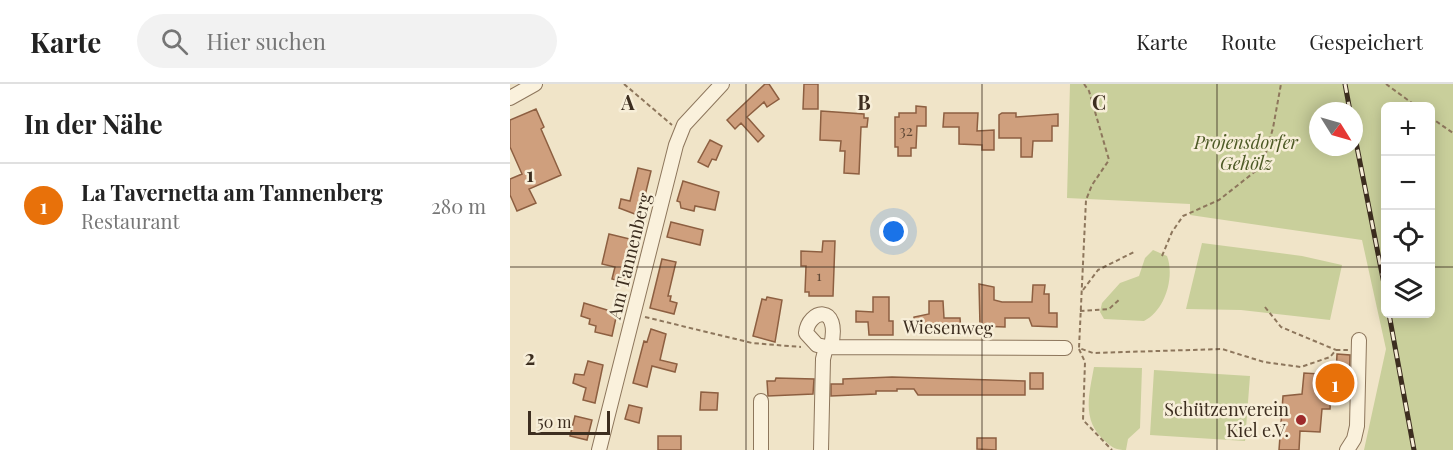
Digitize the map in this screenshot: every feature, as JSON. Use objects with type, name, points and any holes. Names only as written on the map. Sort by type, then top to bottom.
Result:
[{"type":"street","points":[[510,98],[536,84]]},
{"type":"street","name":"Am Tannenberg","points":[[599,450],[680,134],[695,112],[722,84]]},
{"type":"street","points":[[1347,450],[1354,439],[1357,426],[1359,345]]},
{"type":"street","points":[[821,450],[825,346]]},
{"type":"street","name":"Wiesenweg","points":[[825,346],[1072,348]]},
{"type":"street","points":[[761,401],[761,450]]},
{"type":"path","points":[[624,84],[680,134]]},
{"type":"path","points":[[1072,348],[1080,311],[1086,201],[1092,185],[1109,160],[1089,91],[1084,84]]},
{"type":"path","points":[[1162,256],[1172,232],[1183,216],[1220,200],[1257,170],[1266,153],[1273,128],[1281,84]]},
{"type":"path","points":[[1386,84],[1411,102]]},
{"type":"path","points":[[1435,120],[1453,133]]},
{"type":"path","points":[[1081,292],[1098,270],[1136,251]]},
{"type":"path","points":[[1080,311],[1109,309],[1120,299]]},
{"type":"path","points":[[1264,307],[1281,327],[1336,350],[1359,345]]},
{"type":"path","points":[[634,314],[752,343],[825,346]]},
{"type":"path","points":[[1072,348],[1093,352],[1222,349],[1264,362],[1301,367],[1330,357],[1336,350]]},
{"type":"path","points":[[1072,348],[1085,362],[1083,420],[1112,450]]},
{"type":"green space","name":"Projensdorfer Gehölz","points":[[1070,84],[1453,84],[1453,450],[1364,450],[1386,349],[1362,240],[1190,215],[1190,204],[1067,198]]},
{"type":"green space","points":[[1202,243],[1302,256],[1342,265],[1330,320],[1241,310],[1186,309]]},
{"type":"green space","points":[[1153,250],[1167,256],[1170,274],[1163,302],[1158,310],[1144,321],[1104,319],[1100,312],[1102,303],[1120,283],[1139,276],[1145,258]]},
{"type":"green space","points":[[1094,367],[1142,368],[1140,428],[1128,439],[1126,450],[1111,446],[1098,434],[1093,425],[1089,397]]},
{"type":"green space","points":[[1154,370],[1250,376],[1245,441],[1150,435]]},
{"type":"building","points":[[765,84],[769,84],[779,99],[767,107],[764,102],[747,117],[764,136],[758,142],[741,123],[735,129],[727,120]]},
{"type":"building","points":[[804,84],[818,84],[818,109],[803,109]]},
{"type":"building","points":[[916,106],[926,107],[926,126],[917,126],[916,148],[911,148],[911,156],[898,156],[898,147],[895,147],[895,117],[899,117],[899,113],[916,113]]},
{"type":"building","points":[[536,109],[544,127],[541,129],[561,175],[529,189],[536,203],[517,211],[510,195],[510,179],[522,174],[510,147],[510,120]]},
{"type":"building","points":[[821,111],[864,114],[864,118],[868,118],[867,127],[861,127],[859,174],[844,173],[845,151],[840,151],[841,141],[820,140]]},
{"type":"building","points":[[944,113],[978,113],[977,131],[994,130],[994,150],[982,150],[982,145],[959,144],[959,127],[943,127]]},
{"type":"building","points":[[1016,113],[1016,117],[1058,114],[1058,126],[1052,126],[1052,141],[1033,141],[1032,157],[1021,157],[1021,138],[999,138],[999,115]]},
{"type":"building","points":[[710,140],[722,146],[716,160],[712,159],[708,167],[698,162]]},
{"type":"building","points":[[638,168],[651,171],[640,216],[619,208],[621,199],[630,201]]},
{"type":"building","points":[[683,181],[719,192],[715,210],[695,206],[694,211],[681,208],[680,202],[677,201]]},
{"type":"building","points":[[671,222],[703,230],[700,245],[667,237]]},
{"type":"building","points":[[609,234],[634,240],[624,282],[612,279],[615,267],[602,264]]},
{"type":"building","points":[[823,241],[835,241],[833,296],[809,296],[809,292],[805,292],[806,266],[801,266],[801,251],[822,252]]},
{"type":"building","points":[[662,259],[676,262],[668,296],[671,296],[670,301],[677,303],[674,314],[650,308]]},
{"type":"building","points":[[979,284],[994,287],[994,300],[1002,302],[1032,302],[1033,285],[1045,285],[1044,294],[1049,294],[1049,313],[1057,313],[1057,327],[1032,326],[1029,318],[1005,318],[1005,327],[980,326]]},
{"type":"building","points":[[767,297],[782,300],[775,342],[753,336],[762,299],[766,300]]},
{"type":"building","points":[[873,297],[889,297],[889,321],[893,321],[893,335],[869,335],[868,322],[856,322],[856,311],[873,312]]},
{"type":"building","points":[[929,301],[943,301],[944,318],[960,318],[961,333],[914,332],[914,317],[929,314]]},
{"type":"building","points":[[584,303],[617,313],[612,336],[595,332],[596,326],[589,324],[590,319],[581,316]]},
{"type":"building","points":[[651,329],[666,334],[660,360],[677,364],[675,372],[652,366],[647,387],[633,383],[644,341],[647,342]]},
{"type":"building","points":[[1337,354],[1350,355],[1349,394],[1331,393],[1330,409],[1322,409],[1320,432],[1300,431],[1299,450],[1279,450],[1283,396],[1302,394],[1304,373],[1336,375]]},
{"type":"building","points":[[588,361],[603,365],[595,403],[583,400],[586,388],[573,383],[575,374],[584,375]]},
{"type":"building","points":[[1030,373],[1043,373],[1043,389],[1030,389]]},
{"type":"building","points":[[892,377],[1025,381],[1025,395],[918,395],[914,389],[897,389],[897,391],[876,391],[876,394],[831,396],[831,384],[843,384],[843,379]]},
{"type":"building","points":[[776,378],[814,379],[813,394],[768,396],[767,381],[775,381]]},
{"type":"building","points":[[701,392],[718,393],[717,410],[700,410]]},
{"type":"building","points":[[629,405],[642,408],[639,423],[625,419]]},
{"type":"building","points":[[575,416],[592,420],[587,440],[570,436]]},
{"type":"building","points":[[658,436],[681,436],[681,450],[658,450]]},
{"type":"building","points":[[977,438],[996,438],[996,450],[977,449]]},
{"type":"railway","points":[[1345,84],[1348,102]]},
{"type":"railway","points":[[1359,156],[1381,269]]},
{"type":"railway","points":[[1390,318],[1414,450]]},
{"type":"place","name":"La Tavernetta am Tannenberg","points":[[1335,383]]},
{"type":"place","name":"Schützenverein Kiel e.V.","points":[[1301,420]]}]
